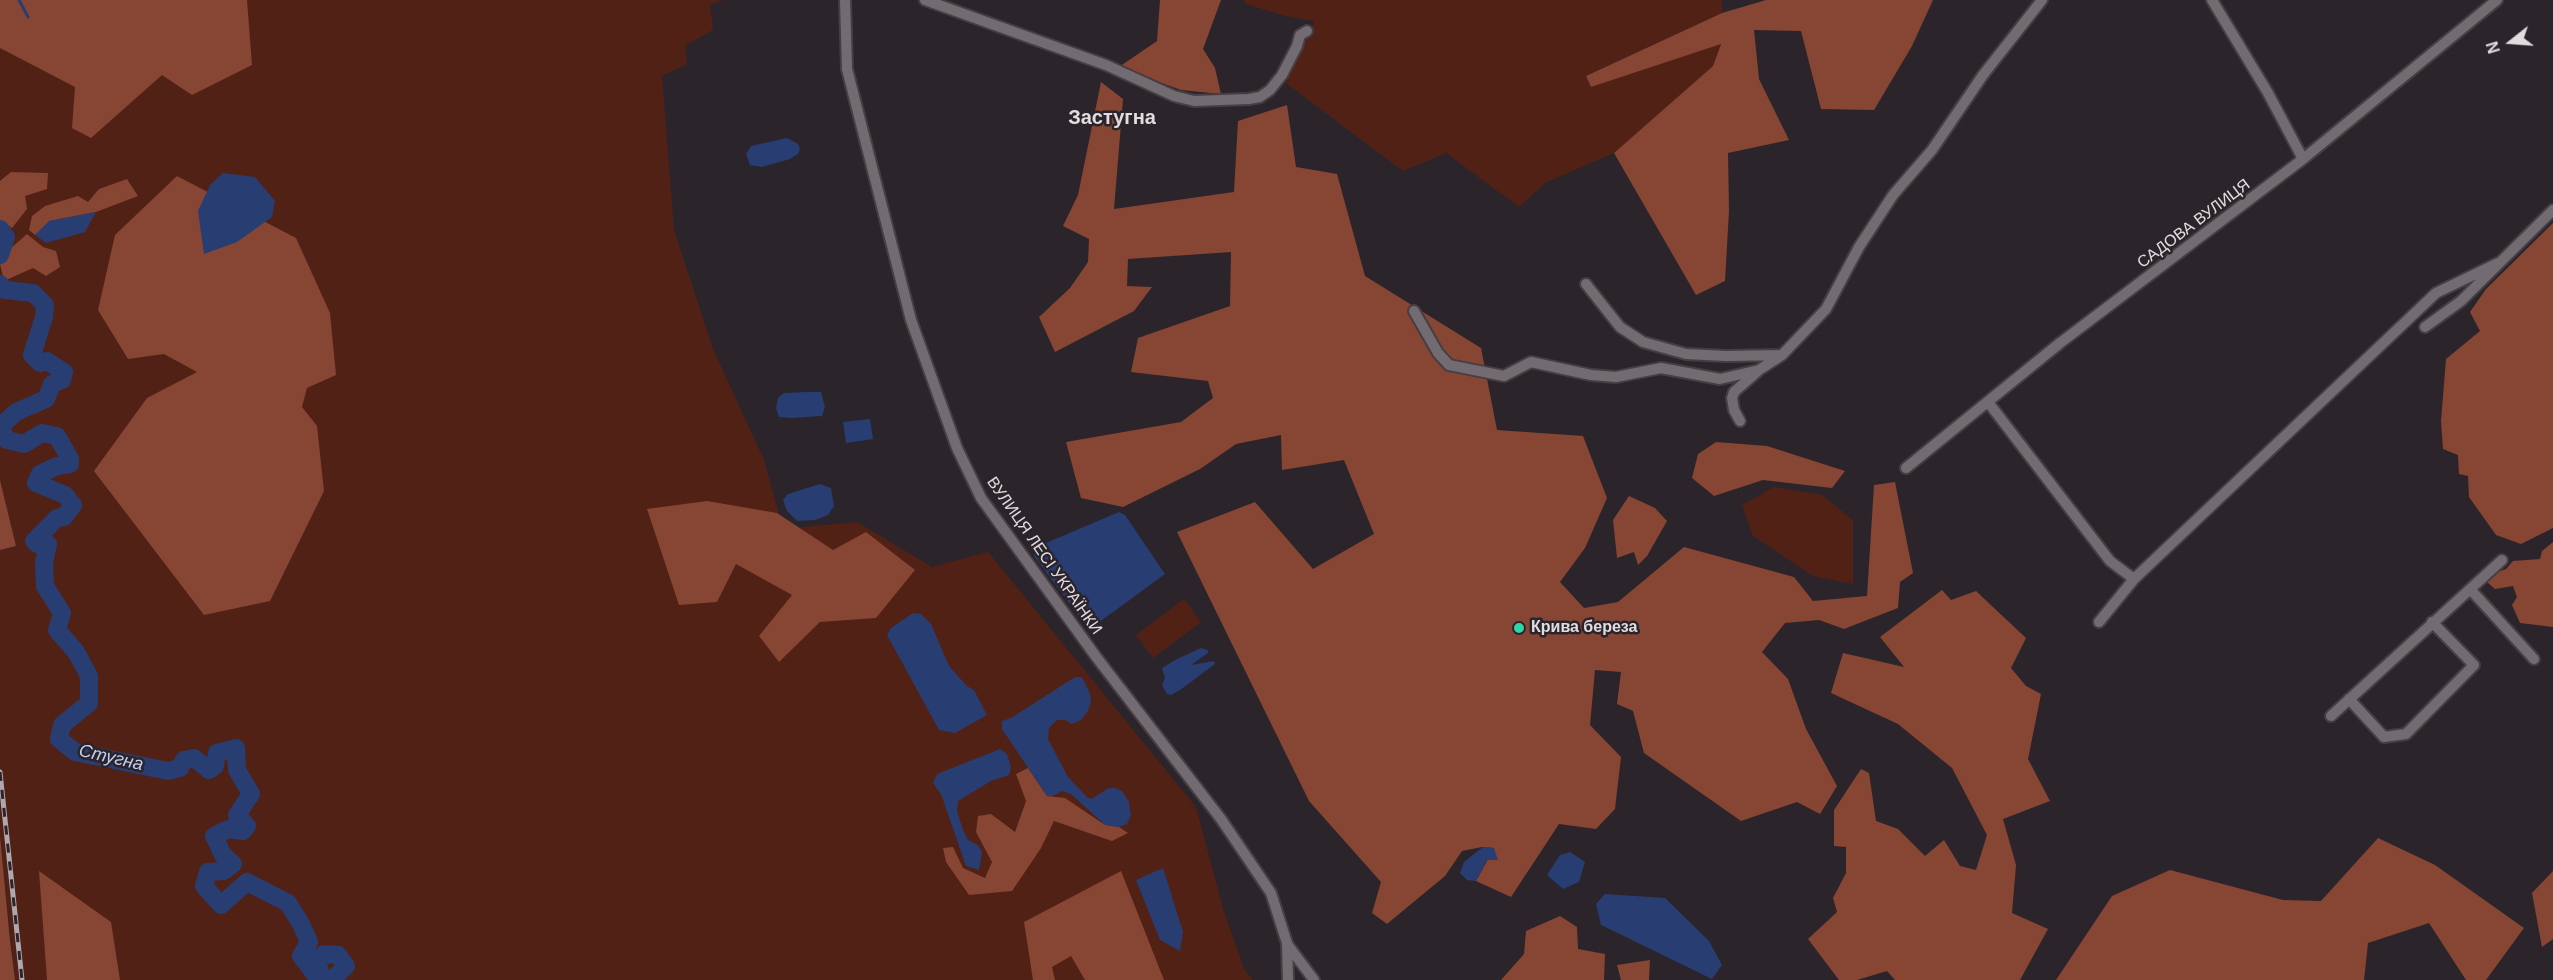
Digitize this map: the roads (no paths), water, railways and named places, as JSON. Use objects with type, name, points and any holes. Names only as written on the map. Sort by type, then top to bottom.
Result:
[{"type":"street","name":"ВУЛИЦЯ ЛЕСІ УКРАЇНКИ","points":[[845,0],[847,69],[911,320],[957,448],[981,498],[1097,658],[1221,819],[1270,892],[1287,943],[1288,980]]},
{"type":"street","points":[[925,0],[1106,65],[1174,96],[1194,101],[1260,97],[1270,90],[1282,75],[1298,46],[1300,35],[1307,32]]},
{"type":"street","points":[[1740,421],[1734,410],[1732,398],[1734,392],[1759,370],[1782,355],[1826,309],[1859,247],[1893,195],[1932,150],[1983,75],[2043,0]]},
{"type":"street","points":[[2212,0],[2268,93],[2304,159]]},
{"type":"street","name":"САДОВА ВУЛИЦЯ","points":[[1906,468],[2060,343],[2304,159],[2497,0]]},
{"type":"street","points":[[2425,327],[2462,301],[2553,210]]},
{"type":"street","points":[[2099,622],[2134,579],[2436,293],[2498,263]]},
{"type":"street","points":[[1586,284],[1620,327],[1642,342],[1686,354],[1782,355]]},
{"type":"street","points":[[1414,310],[1438,353],[1449,365],[1504,376],[1531,362],[1591,375],[1616,377],[1661,368],[1720,379],[1759,370]]},
{"type":"street","points":[[1988,402],[2110,561],[2134,579]]},
{"type":"street","points":[[2331,716],[2502,560]]},
{"type":"street","points":[[2470,589],[2534,659]]},
{"type":"street","points":[[2349,699],[2384,737],[2406,734],[2474,665],[2432,622]]},
{"type":"street","name":"ВУЛИЦЯ ЛЕСІ УКРАЇНКИ","points":[[1287,943],[1313,979]]},
{"type":"street","points":[[1294,980],[1300,977],[1313,979]]},
{"type":"water","points":[[787,138],[798,144],[800,149],[798,154],[790,159],[762,167],[750,165],[746,154],[751,146]]},
{"type":"water","points":[[223,173],[255,177],[275,201],[272,217],[237,242],[204,254],[198,211],[210,185]]},
{"type":"water","points":[[96,212],[85,232],[46,243],[35,235],[49,221]]},
{"type":"water","points":[[821,392],[825,407],[822,416],[779,417],[776,408],[778,398],[784,393]]},
{"type":"water","points":[[870,419],[873,439],[846,443],[843,422]]},
{"type":"water","points":[[820,484],[831,488],[834,506],[828,515],[815,520],[797,521],[787,511],[783,500],[788,494]]},
{"type":"water","points":[[1119,512],[1125,515],[1165,574],[1094,626],[1086,626],[1034,556],[1035,552],[1039,546]]},
{"type":"water","points":[[913,613],[921,614],[931,624],[949,666],[967,686],[974,690],[987,715],[955,733],[939,730],[887,635],[891,628]]},
{"type":"water","points":[[1201,648],[1208,650],[1208,653],[1191,665],[1214,661],[1215,664],[1180,690],[1171,695],[1167,694],[1162,685],[1165,678],[1162,668]]},
{"type":"water","points":[[1075,677],[1082,677],[1090,694],[1091,701],[1088,711],[1081,720],[1072,724],[1065,720],[1057,720],[1049,728],[1048,739],[1068,777],[1087,797],[1091,799],[1109,788],[1122,791],[1129,802],[1131,815],[1127,824],[1119,827],[1105,825],[1071,794],[1062,791],[1053,796],[1047,796],[1002,729],[1002,721],[1011,718]]},
{"type":"water","points":[[1000,749],[1007,754],[1011,767],[1009,775],[991,781],[958,801],[957,811],[963,830],[968,840],[978,845],[982,852],[979,870],[966,866],[941,794],[933,783],[937,774]]},
{"type":"water","points":[[1483,847],[1494,848],[1498,860],[1487,860],[1476,881],[1467,880],[1460,873],[1464,862]]},
{"type":"water","points":[[1570,852],[1585,862],[1579,882],[1563,889],[1547,875],[1560,855]]},
{"type":"water","points":[[1163,868],[1183,932],[1180,951],[1160,940],[1136,880]]},
{"type":"water","points":[[1605,894],[1665,898],[1709,941],[1722,965],[1712,979],[1601,925],[1596,904]]},
{"type":"waterway","points":[[19,0],[28,17]]},
{"type":"waterway","name":"Стугна","points":[[0,229],[6,237],[0,255]]},
{"type":"waterway","name":"Стугна","points":[[0,284],[5,290],[33,293],[45,305],[44,317],[32,355],[40,363],[47,361],[64,372],[62,380],[52,384],[46,399],[16,412],[0,427],[7,440],[24,444],[42,433],[57,436],[70,459],[70,464],[57,466],[40,474],[36,483],[65,495],[73,505],[64,517],[57,518],[34,541],[37,544],[48,544],[44,563],[45,586],[62,613],[57,630],[76,652],[89,676],[89,703],[62,725],[59,739],[75,752],[168,771],[180,768],[184,760],[194,758],[209,770],[215,766],[217,753],[236,748],[237,770],[251,794],[237,815],[247,826],[243,831],[228,829],[214,836],[223,855],[233,864],[224,871],[208,872],[204,886],[221,905],[247,882],[288,903],[309,942],[301,956],[318,978],[320,972],[317,960],[324,954],[338,955],[346,966],[332,980]]},
{"type":"waterway","name":"Стугна","points":[[0,421],[5,422]]},
{"type":"railway","points":[[0,772],[22,980]]},
{"type":"place","name":"Крива береза","points":[[1519,628]]},
{"type":"district","name":"Застугна","points":[[1112,118]]}]
